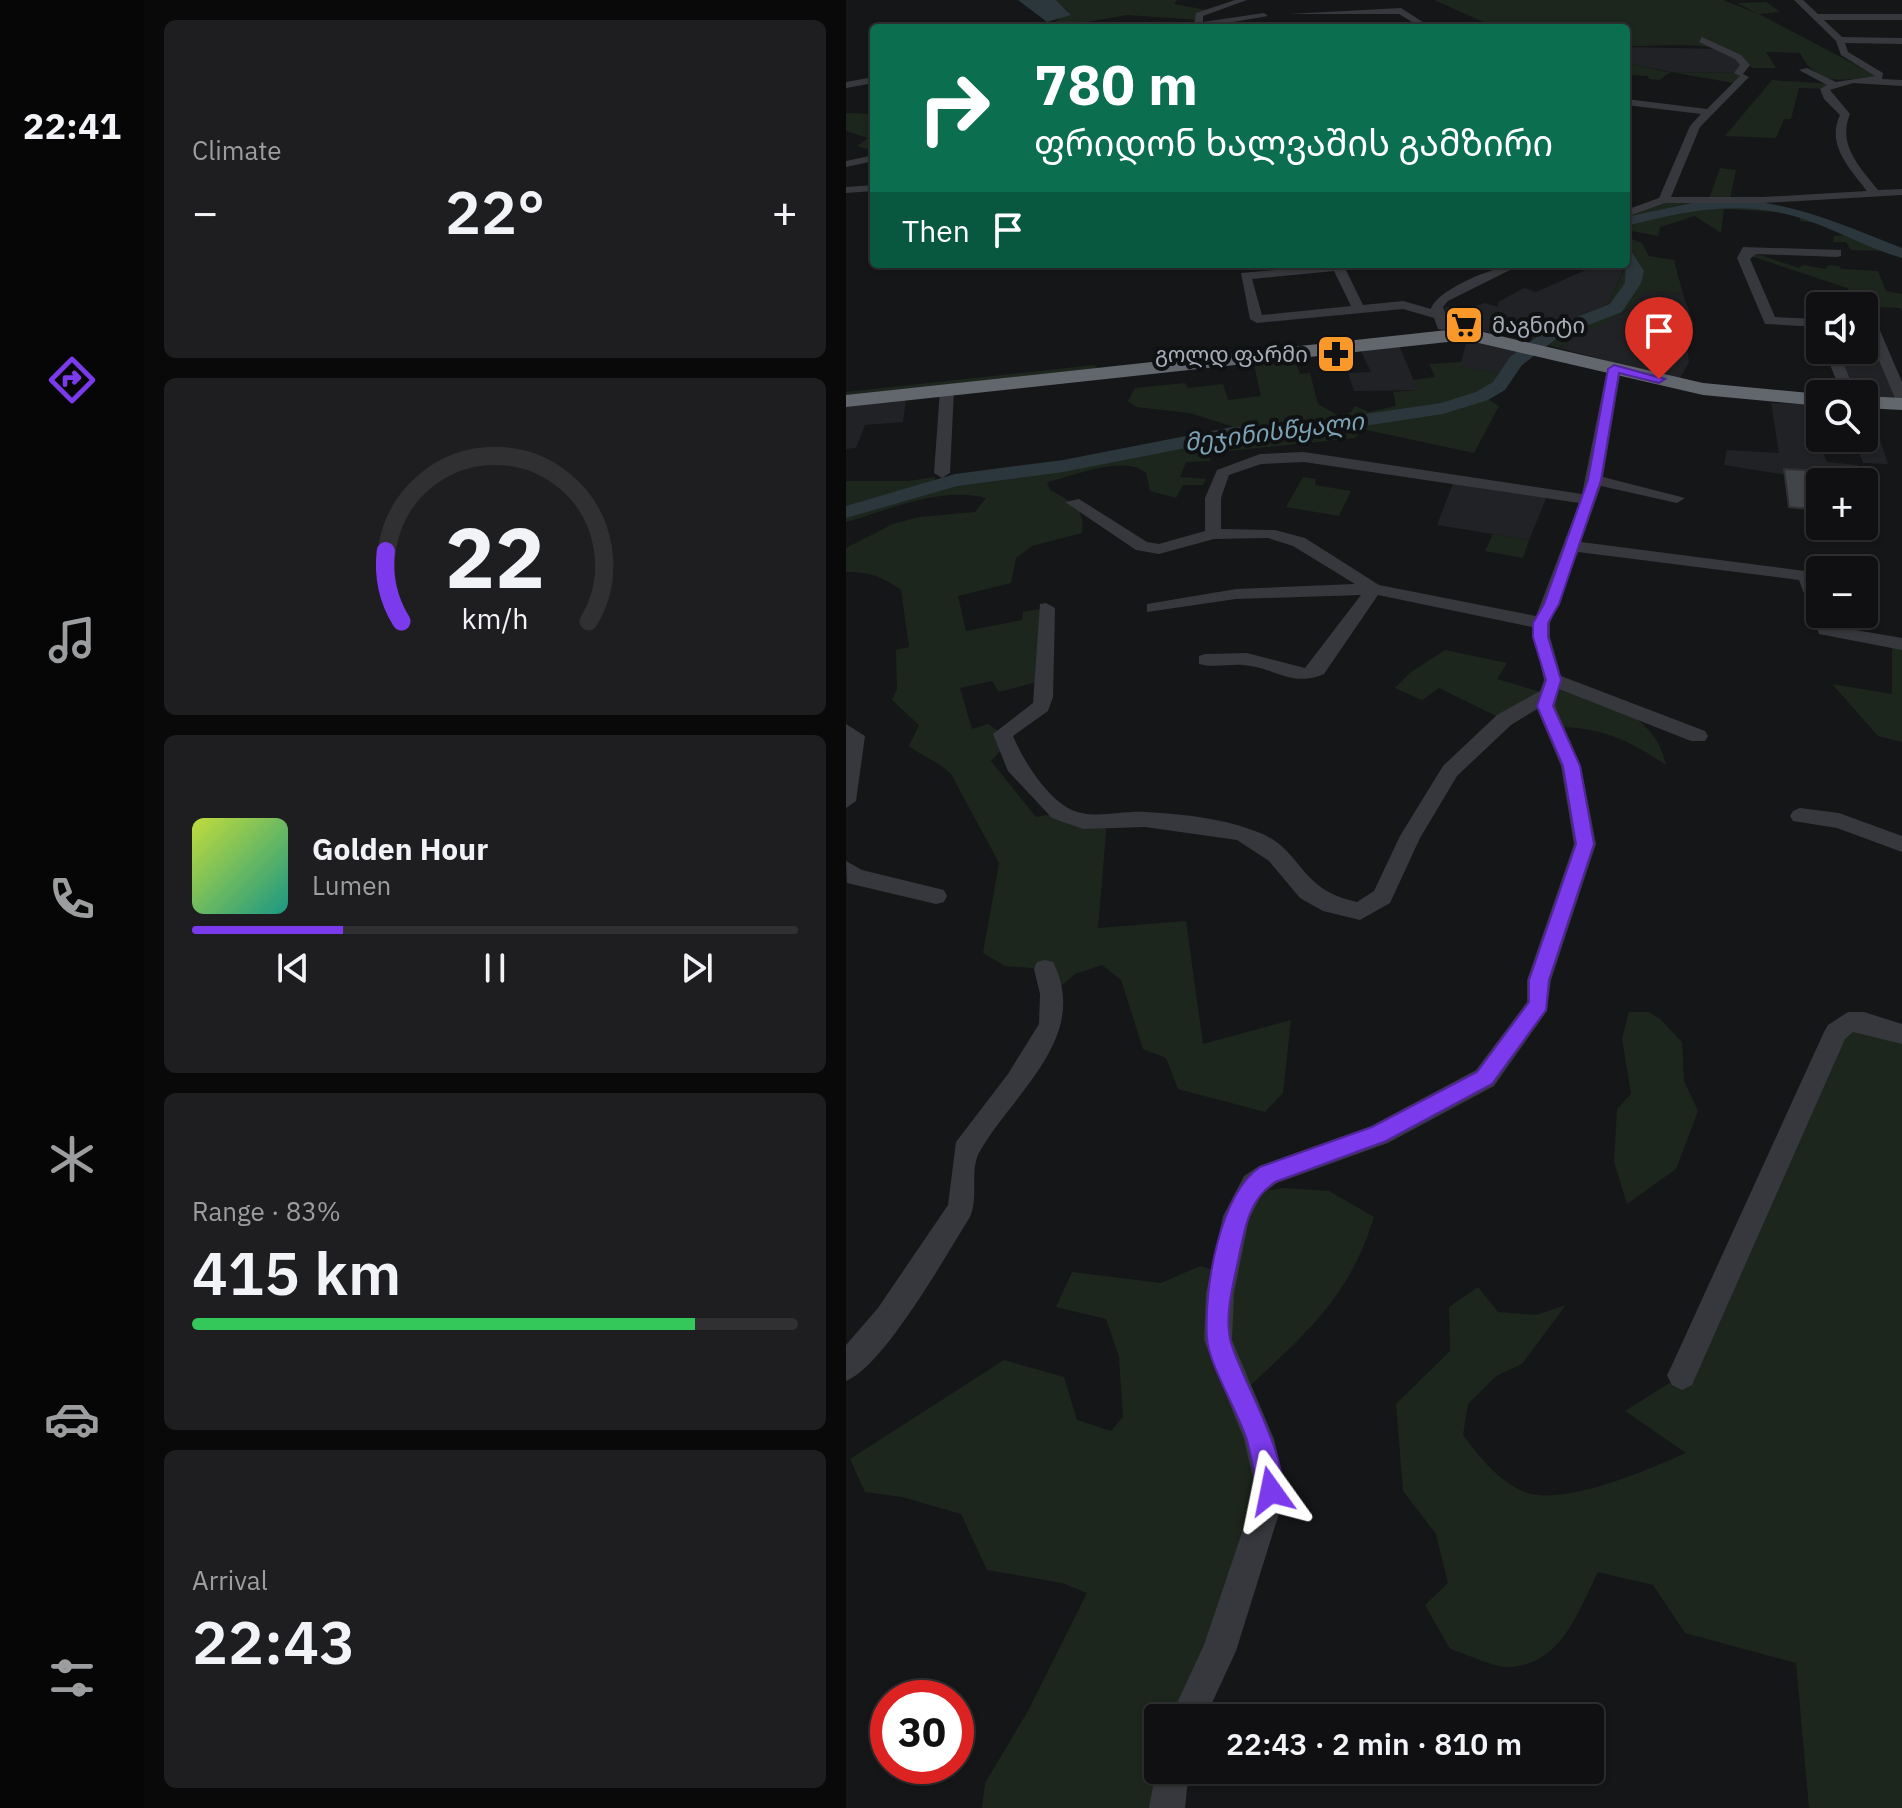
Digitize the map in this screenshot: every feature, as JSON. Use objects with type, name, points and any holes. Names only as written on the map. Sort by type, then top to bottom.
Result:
[{"type":"highway","points":[[846,401],[1446,334],[1514,341],[1614,369],[1719,391],[1806,399]]},
{"type":"highway","points":[[1878,402],[1902,401]]},
{"type":"street","points":[[1211,0],[1221,5]]},
{"type":"street","points":[[1198,24],[1199,15],[1243,0]]},
{"type":"street","points":[[1381,0],[1421,24]]},
{"type":"street","points":[[1798,0],[1840,40],[1844,53],[1875,71],[1880,75],[1877,79]]},
{"type":"street","points":[[1292,14],[1401,11]]},
{"type":"street","points":[[1211,24],[1264,16]]},
{"type":"street","points":[[1816,17],[1902,17]]},
{"type":"street","points":[[1329,23],[1359,24]]},
{"type":"street","points":[[1664,200],[1695,126],[1742,75],[1745,65],[1738,57],[1702,40]]},
{"type":"street","points":[[1840,40],[1902,41]]},
{"type":"street","points":[[1804,70],[1832,84]]},
{"type":"street","points":[[1874,193],[1840,145],[1838,124],[1845,114],[1827,97],[1825,89],[1832,84],[1877,79],[1902,83]]},
{"type":"street","points":[[846,85],[870,84]]},
{"type":"street","points":[[1630,102],[1708,112]]},
{"type":"street","points":[[846,164],[870,159]]},
{"type":"street","points":[[846,190],[870,188]]},
{"type":"street","points":[[1630,212],[1664,200],[1763,200],[1900,194]]},
{"type":"street","points":[[1630,203],[1639,209]]},
{"type":"street","points":[[1806,322],[1770,321],[1743,258],[1749,251],[1837,253]]},
{"type":"street","points":[[1319,268],[1245,276],[1257,319],[1403,305],[1438,315]]},
{"type":"street","points":[[1339,268],[1358,308]]},
{"type":"street","points":[[1446,334],[1438,315],[1438,303],[1507,268]]},
{"type":"street","points":[[1878,343],[1902,401]]},
{"type":"street","points":[[1194,1704],[1219,1651],[1271,1491],[1259,1439],[1218,1340],[1220,1293],[1236,1216],[1253,1185],[1268,1174],[1379,1135],[1485,1078],[1539,1004],[1539,980],[1585,844],[1571,766],[1545,706],[1551,687],[1541,623],[1551,604],[1595,480],[1614,369]]},
{"type":"street","points":[[942,473],[947,390]]},
{"type":"street","points":[[1213,534],[1213,498],[1222,473],[1260,459],[1304,457],[1440,475],[1587,500]]},
{"type":"street","points":[[1595,480],[1677,498]]},
{"type":"street","points":[[1073,502],[1142,546],[1159,549],[1213,534],[1269,533],[1299,542],[1374,589]]},
{"type":"street","points":[[1571,546],[1806,576],[1825,630],[1902,644]]},
{"type":"street","points":[[1205,660],[1247,659],[1308,674],[1317,670],[1374,589]]},
{"type":"street","points":[[1153,608],[1236,594],[1374,589],[1541,623]]},
{"type":"street","points":[[1046,608],[1044,697],[1041,706],[1003,734],[1015,766],[1059,813],[1083,821],[1145,819],[1240,833],[1258,840],[1277,855],[1308,892],[1347,910],[1360,911],[1382,897],[1410,836],[1450,771],[1504,720],[1551,687]]},
{"type":"street","points":[[1551,687],[1698,736]]},
{"type":"street","points":[[846,731],[855,736],[846,801]]},
{"type":"street","points":[[1800,816],[1839,821],[1902,844]]},
{"type":"street","points":[[846,869],[855,877],[936,896]]},
{"type":"street","points":[[846,1367],[888,1318],[961,1208],[965,1150],[1017,1082],[1051,1026],[1052,994],[1045,969]]},
{"type":"street","points":[[1682,1375],[1836,1032],[1848,1022],[1856,1022],[1902,1034]]},
{"type":"street","points":[[1167,1808],[1170,1784]]},
{"type":"shaded area","points":[[1018,0],[1056,0],[1071,15],[1047,22]]},
{"type":"shaded area","points":[[1056,0],[1177,0],[1174,4],[1207,10],[1198,20],[1127,15],[1075,24],[1035,24],[1055,22],[1068,11]]},
{"type":"shaded area","points":[[1434,0],[1723,0],[1758,14],[1737,3],[1766,2],[1780,12],[1759,14],[1877,76],[1843,80],[1824,77],[1807,64],[1800,53],[1766,52],[1776,68],[1752,68],[1726,51],[1710,47],[1630,46],[1630,24],[1488,24]]},
{"type":"shaded area","points":[[1630,47],[1722,49],[1745,65],[1739,73],[1671,72],[1630,64]]},
{"type":"shaded area","points":[[1630,64],[1671,72],[1659,80],[1632,75]]},
{"type":"shaded area","points":[[1671,72],[1739,73],[1739,84]]},
{"type":"shaded area","points":[[1772,80],[1832,84],[1825,89],[1799,88],[1791,119],[1784,119],[1776,138],[1725,136]]},
{"type":"shaded area","points":[[846,113],[870,114],[870,150],[857,146],[868,138],[846,131]]},
{"type":"shaded area","points":[[1720,168],[1736,170],[1730,199],[1763,200],[1767,206],[1834,224],[1902,253],[1902,257],[1884,251],[1851,250],[1846,242],[1833,242],[1834,236],[1845,235],[1819,223],[1800,221],[1800,216],[1792,213],[1724,209],[1721,233],[1695,216],[1660,227],[1658,236],[1630,231],[1630,213],[1664,200],[1709,199]]},
{"type":"shaded area","points":[[1630,238],[1642,243],[1649,256],[1674,260],[1683,294],[1643,291],[1616,317],[1559,348],[1531,339],[1542,331],[1608,304],[1625,268],[1630,268]]},
{"type":"shaded area","points":[[1751,252],[1799,268],[1803,265],[1825,269],[1829,265],[1841,269],[1878,271],[1886,291],[1902,294],[1902,312],[1900,308],[1878,307],[1878,292],[1849,292],[1847,288],[1745,254]]},
{"type":"shaded area","points":[[1590,268],[1625,268],[1608,304],[1542,331],[1531,339],[1454,327],[1445,320],[1445,307],[1469,308],[1485,303],[1498,307],[1498,302],[1524,288],[1536,292]]},
{"type":"shaded area","points":[[1643,291],[1683,294],[1694,325],[1684,325],[1689,362],[1679,380],[1559,348],[1575,335],[1626,311]]},
{"type":"shaded area","points":[[1467,339],[1529,350],[1516,361],[1509,375],[1460,367]]},
{"type":"shaded area","points":[[1398,343],[1418,390],[1354,391],[1348,373],[1371,372],[1359,347]]},
{"type":"shaded area","points":[[1878,352],[1901,401],[1878,398],[1878,380],[1846,380],[1839,364],[1878,364]]},
{"type":"shaded area","points":[[1294,356],[1300,374],[1310,373],[1318,404],[1339,416],[1351,412],[1355,406],[1369,412],[1396,406],[1393,392],[1417,390],[1413,380],[1435,377],[1429,364],[1461,362],[1461,367],[1509,375],[1483,396],[1499,406],[1474,453],[1362,429],[1355,438],[1209,453],[1210,461],[1186,462],[1180,477],[1206,479],[1203,485],[1183,485],[1176,498],[1150,491],[1146,473],[1126,466],[1099,468],[1047,482],[1050,490],[1079,511],[1082,533],[1032,546],[1016,558],[1011,583],[958,596],[966,631],[1022,620],[1023,612],[1046,608],[1044,680],[999,692],[992,681],[960,688],[972,729],[988,724],[1003,734],[1005,746],[991,761],[1036,817],[1059,813],[1107,820],[1098,928],[1186,921],[1203,1044],[1291,1020],[1283,1093],[1265,1112],[1178,1089],[1166,1058],[1143,1049],[1121,980],[1102,965],[1075,974],[1052,994],[1045,969],[1005,966],[983,953],[999,863],[951,774],[909,746],[919,725],[892,700],[897,689],[896,650],[909,647],[901,590],[875,576],[846,572],[846,548],[893,524],[919,517],[975,512],[986,498],[969,495],[933,497],[846,522],[846,481],[909,481],[935,477],[935,486],[1145,452],[1231,433],[1237,428],[1190,413],[1136,407],[1128,401],[1135,388],[1185,383],[1188,388],[1223,384],[1228,400],[1261,396],[1253,360]]},
{"type":"shaded area","points":[[1094,365],[1098,368],[846,396],[846,392]]},
{"type":"shaded area","points":[[906,399],[903,422],[865,425],[856,448],[846,449],[846,406]]},
{"type":"shaded area","points":[[1771,403],[1806,404],[1806,452],[1823,452],[1827,462],[1858,465],[1859,468],[1806,468],[1806,509],[1788,507],[1787,475],[1724,465],[1727,450],[1779,453]]},
{"type":"shaded area","points":[[1878,434],[1888,464],[1863,463],[1859,452],[1878,452]]},
{"type":"shaded area","points":[[1303,477],[1316,479],[1315,485],[1351,491],[1339,516],[1286,507]]},
{"type":"shaded area","points":[[1455,478],[1548,494],[1529,540],[1437,525]]},
{"type":"shaded area","points":[[1493,534],[1529,540],[1523,558],[1485,551]]},
{"type":"shaded area","points":[[1892,642],[1902,644],[1902,742],[1878,736],[1832,684],[1892,694]]},
{"type":"shaded area","points":[[1445,650],[1507,663],[1497,679],[1548,694],[1553,680],[1605,700],[1637,719],[1650,732],[1660,747],[1666,765],[1612,736],[1583,729],[1551,727],[1545,706],[1504,720],[1439,688],[1422,700],[1395,688],[1411,672]]},
{"type":"shaded area","points":[[1629,1012],[1649,1012],[1682,1042],[1684,1081],[1698,1111],[1676,1169],[1627,1204],[1614,1162],[1617,1109],[1631,1094],[1622,1038]]},
{"type":"shaded area","points":[[1848,1022],[1902,1034],[1902,1808],[1809,1808],[1796,1663],[1685,1633],[1653,1585],[1598,1572],[1566,1633],[1543,1656],[1528,1664],[1503,1667],[1450,1649],[1425,1605],[1448,1583],[1436,1534],[1403,1491],[1396,1404],[1450,1351],[1449,1307],[1478,1287],[1498,1312],[1536,1315],[1566,1305],[1522,1364],[1496,1376],[1468,1404],[1463,1435],[1503,1479],[1520,1490],[1537,1495],[1557,1495],[1604,1485],[1686,1453],[1625,1411],[1682,1375]]},
{"type":"shaded area","points":[[1283,1188],[1329,1191],[1374,1217],[1363,1247],[1336,1296],[1302,1336],[1239,1397],[1265,1493],[1195,1704],[1144,1704],[1144,1784],[1162,1784],[1170,1808],[982,1808],[985,1783],[1028,1711],[1087,1593],[1062,1583],[987,1570],[961,1514],[902,1497],[865,1492],[850,1459],[1004,1360],[1064,1377],[1077,1420],[1111,1431],[1123,1417],[1119,1357],[1106,1319],[1056,1307],[1072,1272],[1161,1283],[1200,1266],[1223,1273],[1247,1194]]},
{"type":"building","points":[[1784,469],[1806,470],[1806,509],[1789,507]]},
{"type":"waterway","name":"მეჯინისწყალი","points":[[1630,221],[1689,206],[1755,204],[1811,216],[1902,253]]},
{"type":"waterway","name":"მეჯინისწყალი","points":[[846,512],[955,480],[1063,466],[1232,433],[1284,432],[1443,408],[1482,396],[1499,386],[1516,361],[1554,332],[1616,308],[1633,283],[1636,271],[1630,261]]},
{"type":"place","name":"მაგნიტი","points":[[1464,325]]},
{"type":"place","name":"გოლდ ფარმი","points":[[1336,354]]},
{"type":"route","points":[[1271,1491],[1259,1439],[1218,1340],[1220,1293],[1236,1216],[1253,1185],[1268,1174],[1379,1135],[1485,1078],[1518,1037],[1539,1004],[1539,980],[1585,844],[1571,766],[1551,727],[1545,706],[1553,680],[1551,663],[1541,637],[1541,623],[1551,604],[1595,480],[1614,369],[1659,379]]}]
